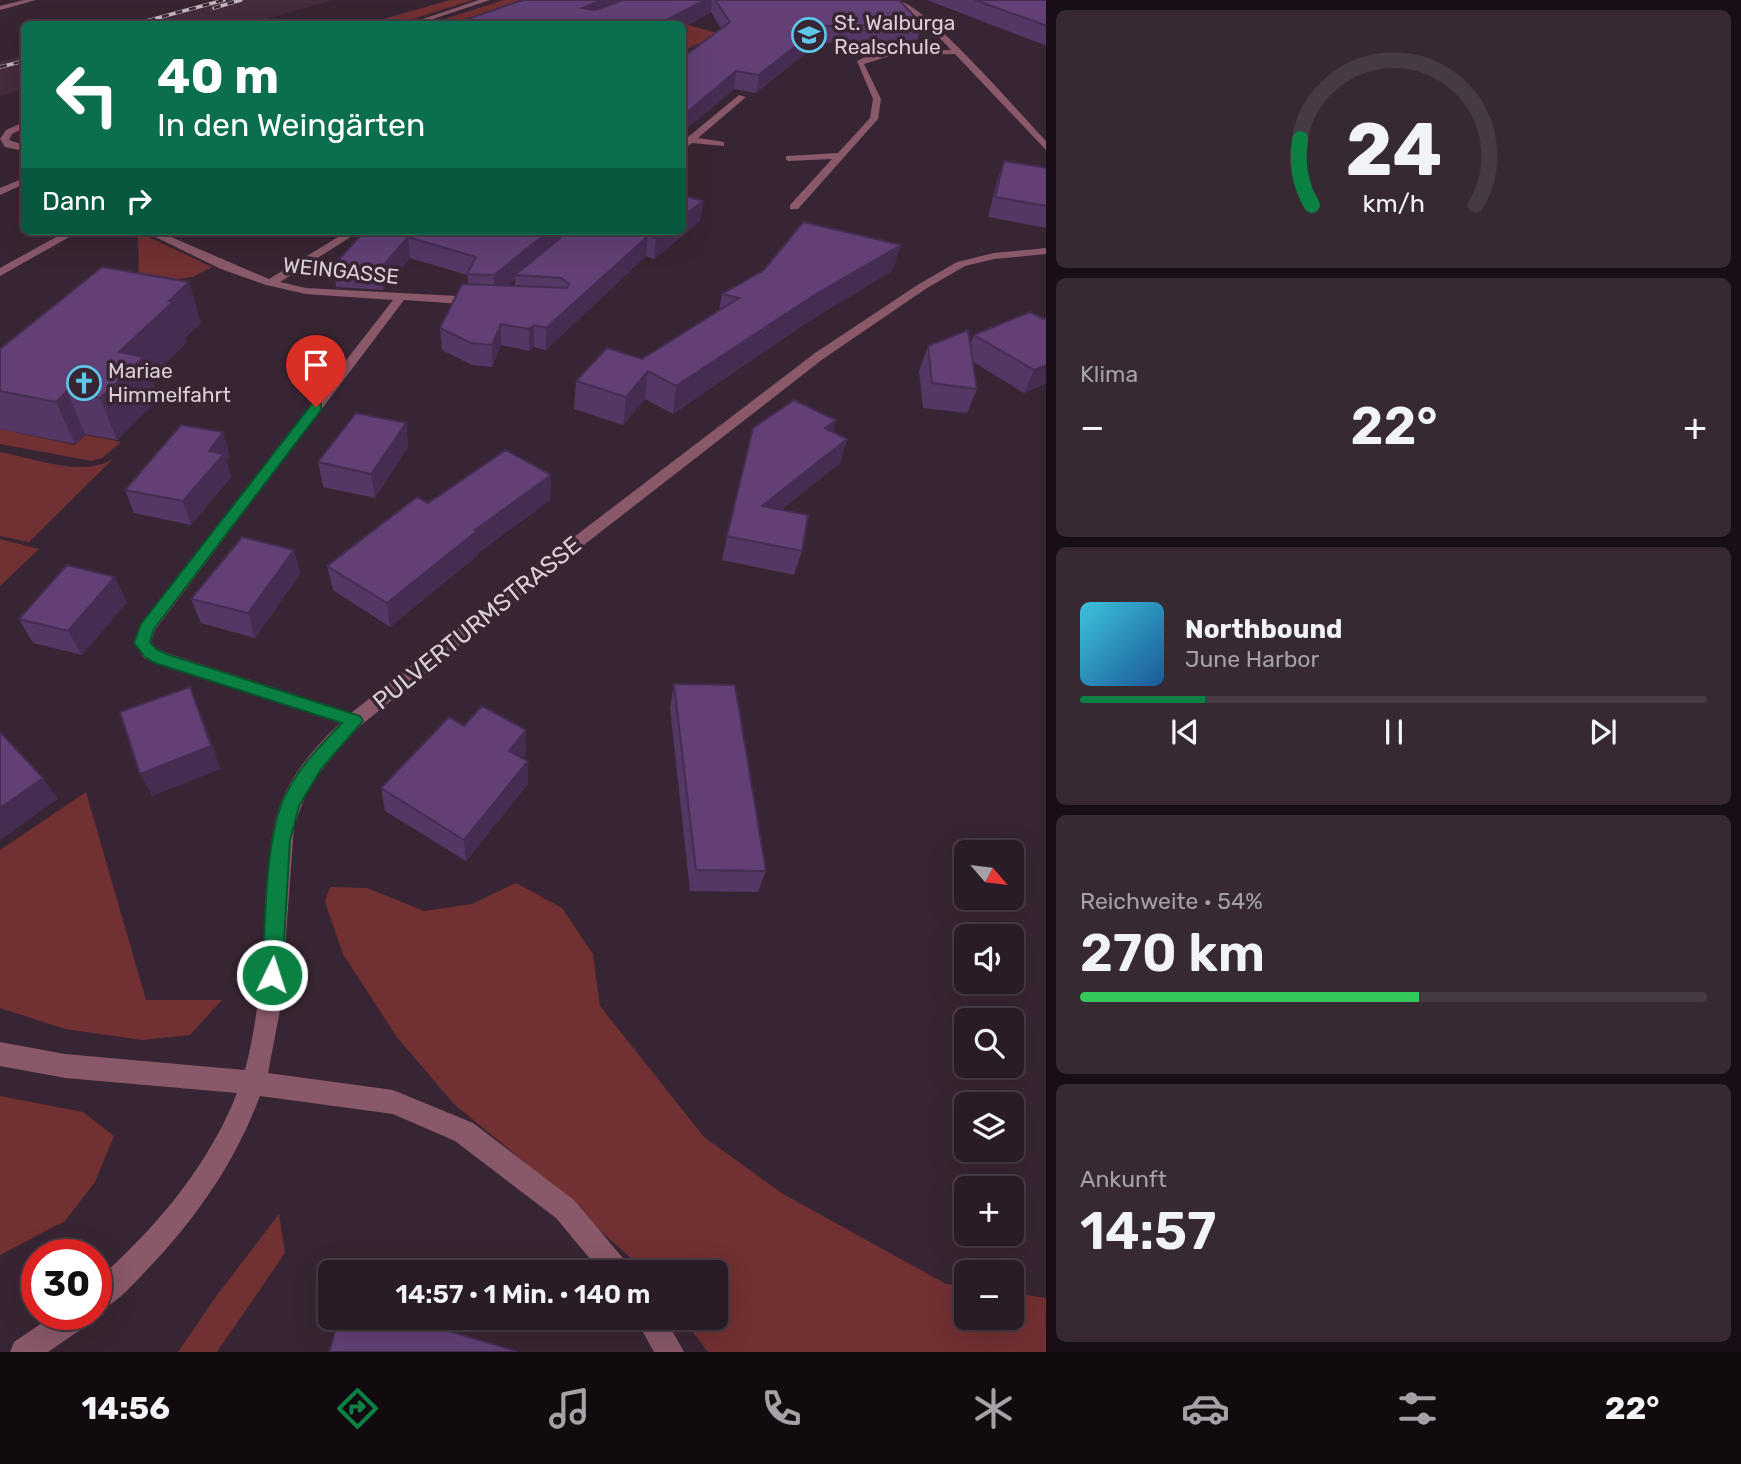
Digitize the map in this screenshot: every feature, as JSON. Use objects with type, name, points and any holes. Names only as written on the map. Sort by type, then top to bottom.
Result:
[{"type":"street","points":[[0,8],[32,0]]},
{"type":"street","points":[[421,21],[486,0]]},
{"type":"street","points":[[899,0],[923,18],[958,52],[1046,148]]},
{"type":"street","points":[[794,207],[874,119],[877,100],[860,63],[866,58],[883,54],[958,52]]},
{"type":"street","points":[[686,143],[742,97]]},
{"type":"street","points":[[4,146],[5,136],[21,127]]},
{"type":"street","points":[[686,143],[721,144]]},
{"type":"street","points":[[789,158],[840,156]]},
{"type":"street","points":[[0,192],[21,182]]},
{"type":"street","points":[[0,273],[68,235]]},
{"type":"street","name":"WEINGASSE","points":[[157,235],[270,283],[306,291],[484,301]]},
{"type":"street","points":[[270,283],[348,235]]},
{"type":"street","name":"PULVERTURMSTRASSE","points":[[112,1284],[154,1245],[186,1206],[224,1147],[253,1083],[264,1043],[271,999],[284,823],[299,787],[333,741],[354,721],[586,536],[831,348],[961,264],[994,256],[1046,251]]},
{"type":"street","points":[[354,721],[161,658],[150,653],[142,643],[147,628],[401,297]]},
{"type":"street","points":[[0,1054],[65,1066],[253,1083],[393,1102],[464,1132],[565,1209],[608,1260]]},
{"type":"street","points":[[24,1352],[56,1330]]},
{"type":"street","points":[[656,1330],[670,1352]]},
{"type":"shaded area","points":[[224,0],[332,0],[259,21],[147,21]]},
{"type":"shaded area","points":[[450,0],[473,0],[406,21],[376,21]]},
{"type":"shaded area","points":[[504,0],[560,0],[498,21],[438,21]]},
{"type":"shaded area","points":[[640,12],[673,21],[617,21]]},
{"type":"shaded area","points":[[686,24],[721,34],[686,49]]},
{"type":"shaded area","points":[[21,56],[21,90],[0,96],[0,62]]},
{"type":"shaded area","points":[[138,235],[144,235],[212,267],[193,277],[139,284]]},
{"type":"shaded area","points":[[0,429],[75,445],[85,435],[121,442],[102,458],[92,461],[0,444]]},
{"type":"shaded area","points":[[0,452],[73,467],[88,467],[113,459],[29,542],[0,536]]},
{"type":"shaded area","points":[[0,539],[39,549],[0,586]]},
{"type":"shaded area","points":[[86,792],[146,1000],[222,1000],[190,1035],[142,1040],[65,1029],[0,1008],[0,850]]},
{"type":"shaded area","points":[[516,883],[562,908],[593,954],[600,1006],[704,1137],[783,1194],[946,1284],[954,1285],[954,1330],[1024,1330],[1024,1295],[1046,1298],[1046,1352],[708,1352],[691,1330],[728,1330],[728,1260],[633,1260],[535,1171],[454,1104],[396,1036],[343,954],[325,902],[330,887],[367,888],[424,911],[472,904]]},
{"type":"shaded area","points":[[0,1096],[83,1112],[114,1136],[95,1182],[65,1221],[31,1239],[21,1239],[21,1244],[0,1255]]},
{"type":"shaded area","points":[[279,1214],[285,1253],[217,1352],[178,1352],[215,1298]]},
{"type":"building","points":[[523,0],[602,0],[582,8],[596,10],[623,0],[705,0],[665,21],[462,21]]},
{"type":"building","points":[[715,0],[899,0],[922,24],[821,26],[759,75],[736,71],[686,113],[686,55],[730,22]]},
{"type":"building","points":[[975,0],[1046,0],[1046,26]]},
{"type":"building","points":[[1004,161],[1046,168],[1046,206],[995,197]]},
{"type":"building","points":[[686,196],[703,201],[686,214]]},
{"type":"building","points":[[803,222],[901,245],[816,294],[676,386],[648,371],[626,397],[576,381],[607,348],[642,359],[739,298],[722,294],[764,270]]},
{"type":"building","points":[[361,235],[544,235],[494,275],[467,274],[476,257],[408,237],[381,268],[333,266]]},
{"type":"building","points":[[564,235],[660,235],[656,238],[648,236],[546,328],[534,325],[529,329],[501,324],[492,345],[471,343],[440,328],[462,284],[567,288],[569,284],[561,278],[515,275]]},
{"type":"building","points":[[102,267],[189,282],[169,301],[174,301],[119,352],[144,357],[100,398],[67,391],[56,402],[0,391],[0,349]]},
{"type":"building","points":[[1030,312],[1046,318],[1046,365],[1034,370],[974,335]]},
{"type":"building","points":[[968,330],[977,389],[932,383],[928,346]]},
{"type":"building","points":[[794,400],[836,420],[825,428],[847,439],[762,506],[808,515],[802,551],[727,536],[753,428]]},
{"type":"building","points":[[356,413],[406,423],[371,474],[318,462]]},
{"type":"building","points":[[181,425],[223,432],[209,451],[224,454],[183,501],[125,490]]},
{"type":"building","points":[[506,450],[551,475],[475,530],[477,531],[387,603],[327,566],[417,497],[428,503]]},
{"type":"building","points":[[242,537],[294,550],[248,613],[191,599]]},
{"type":"building","points":[[67,565],[115,577],[68,631],[19,619]]},
{"type":"building","points":[[674,684],[735,685],[766,871],[696,870]]},
{"type":"building","points":[[190,687],[211,746],[140,774],[120,712]]},
{"type":"building","points":[[482,706],[526,730],[509,751],[528,761],[464,840],[381,788],[449,717],[464,726]]},
{"type":"building","points":[[0,732],[43,778],[0,808]]},
{"type":"building","points":[[335,1330],[445,1330],[516,1351],[516,1352],[329,1352]]},
{"type":"railway","points":[[146,21],[224,0]]},
{"type":"railway","points":[[214,8],[241,0]]},
{"type":"railway","points":[[0,67],[21,62]]},
{"type":"place","name":"St. Walburga Realschule","points":[[809,35]]},
{"type":"place","name":"Mariae Himmelfahrt","points":[[84,383]]},
{"type":"route","points":[[272,975],[284,823],[299,787],[333,741],[354,721],[161,658],[150,653],[142,643],[147,628],[316,407]]}]
